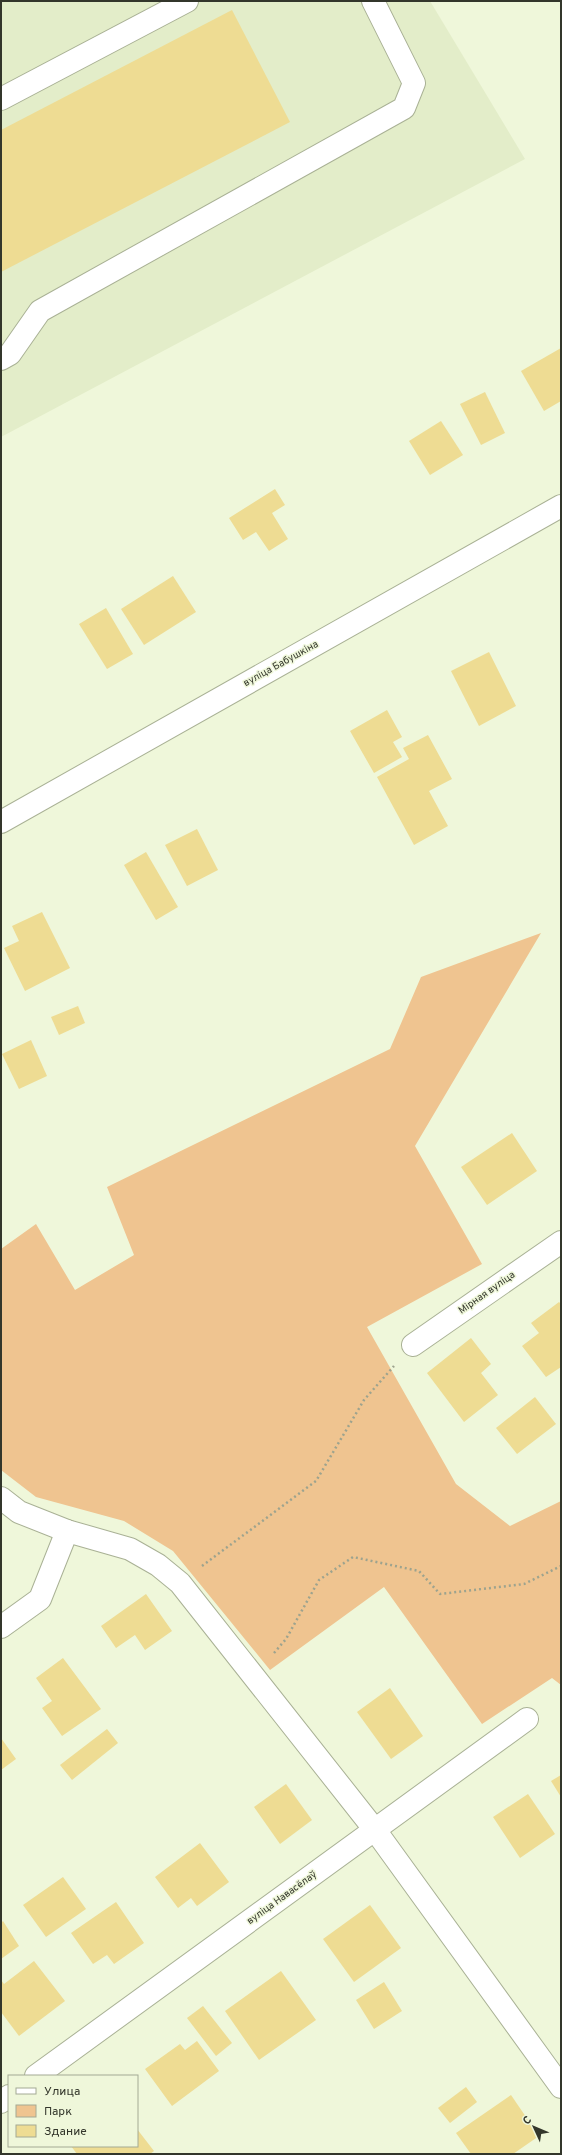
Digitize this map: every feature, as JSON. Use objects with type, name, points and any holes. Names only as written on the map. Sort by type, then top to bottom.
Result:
[{"type":"street","points":[[1,99],[187,1]]},
{"type":"street","points":[[1,359],[10,354],[40,311],[404,108],[414,83],[373,1]]},
{"type":"street","name":"вуліца Бабушкіна","points":[[1,822],[561,506]]},
{"type":"street","name":"Мірная вуліца","points":[[413,1345],[561,1242]]},
{"type":"street","points":[[1,1498],[19,1512],[67,1531],[130,1549],[158,1565],[180,1583],[375,1830],[561,2087]]},
{"type":"street","points":[[1,1627],[40,1599],[67,1531]]},
{"type":"street","name":"вуліца Навасёлаў","points":[[37,2075],[527,1719]]},
{"type":"path","points":[[180,1583],[316,1481],[364,1400],[413,1345]]},
{"type":"path","points":[[253,1676],[286,1639],[319,1580],[353,1557],[418,1571],[440,1594],[524,1584],[561,1566]]},
{"type":"shaded area","points":[[1,1],[430,1],[525,159],[1,437]]},
{"type":"green space","points":[[541,933],[415,1146],[482,1264],[367,1327],[456,1484],[510,1526],[561,1501],[561,1685],[552,1678],[482,1724],[384,1587],[270,1670],[173,1551],[124,1521],[36,1497],[1,1470],[1,1249],[36,1224],[75,1290],[134,1255],[107,1187],[390,1049],[421,977]]},
{"type":"building","points":[[232,10],[290,122],[1,272],[1,130]]},
{"type":"building","points":[[561,348],[561,401],[544,411],[521,371]]},
{"type":"building","points":[[485,392],[505,433],[481,445],[460,404]]},
{"type":"building","points":[[441,421],[463,455],[430,475],[409,441]]},
{"type":"building","points":[[275,489],[285,505],[272,513],[288,539],[269,551],[256,532],[243,540],[229,518]]},
{"type":"building","points":[[173,576],[196,612],[144,645],[121,609]]},
{"type":"building","points":[[106,608],[133,654],[107,669],[79,624]]},
{"type":"building","points":[[489,652],[516,706],[479,726],[451,671]]},
{"type":"building","points":[[387,710],[402,737],[393,742],[402,757],[374,773],[350,731]]},
{"type":"building","points":[[428,735],[452,779],[429,791],[448,826],[414,845],[377,777],[409,759],[403,748]]},
{"type":"building","points":[[197,829],[218,870],[187,886],[165,845]]},
{"type":"building","points":[[146,852],[178,907],[156,920],[124,865]]},
{"type":"building","points":[[42,912],[70,968],[25,991],[4,948],[19,941],[12,926]]},
{"type":"building","points":[[78,1006],[85,1023],[59,1035],[51,1017]]},
{"type":"building","points":[[31,1040],[47,1076],[19,1089],[2,1054]]},
{"type":"building","points":[[512,1133],[537,1171],[487,1205],[461,1167]]},
{"type":"building","points":[[559,1302],[561,1304],[561,1367],[546,1377],[522,1346],[539,1333],[531,1323]]},
{"type":"building","points":[[471,1338],[491,1364],[481,1373],[498,1395],[464,1422],[427,1373]]},
{"type":"building","points":[[535,1397],[556,1424],[517,1454],[496,1428]]},
{"type":"building","points":[[146,1594],[172,1631],[145,1650],[135,1635],[116,1648],[101,1626]]},
{"type":"building","points":[[63,1658],[101,1709],[62,1736],[42,1708],[52,1701],[36,1678]]},
{"type":"building","points":[[390,1688],[423,1736],[391,1759],[357,1712]]},
{"type":"building","points":[[107,1729],[118,1743],[72,1780],[60,1765]]},
{"type":"building","points":[[1,1738],[16,1759],[1,1770]]},
{"type":"building","points":[[561,1775],[561,1797],[551,1781]]},
{"type":"building","points":[[286,1784],[312,1820],[280,1844],[254,1807]]},
{"type":"building","points":[[528,1794],[555,1834],[520,1858],[493,1817]]},
{"type":"building","points":[[200,1843],[229,1882],[197,1906],[191,1898],[178,1908],[155,1877]]},
{"type":"building","points":[[63,1877],[86,1909],[46,1937],[23,1905]]},
{"type":"building","points":[[116,1902],[144,1943],[114,1964],[107,1955],[93,1964],[71,1933]]},
{"type":"building","points":[[370,1905],[401,1948],[354,1982],[323,1939]]},
{"type":"building","points":[[3,1921],[19,1946],[1,1959],[1,1923]]},
{"type":"building","points":[[34,1961],[65,2001],[19,2036],[1,2012],[1,1980],[4,1984]]},
{"type":"building","points":[[281,1971],[316,2020],[259,2060],[225,2011]]},
{"type":"building","points":[[384,1982],[402,2011],[374,2029],[356,2000]]},
{"type":"building","points":[[203,2006],[232,2043],[216,2056],[187,2018]]},
{"type":"building","points":[[197,2041],[219,2071],[172,2106],[145,2069],[180,2044],[185,2050]]},
{"type":"building","points":[[466,2087],[477,2102],[450,2123],[438,2108]]},
{"type":"building","points":[[511,2095],[539,2136],[513,2154],[471,2154],[456,2133]]},
{"type":"building","points":[[138,2130],[154,2151],[150,2154],[77,2154],[72,2147],[138,2147]]}]
